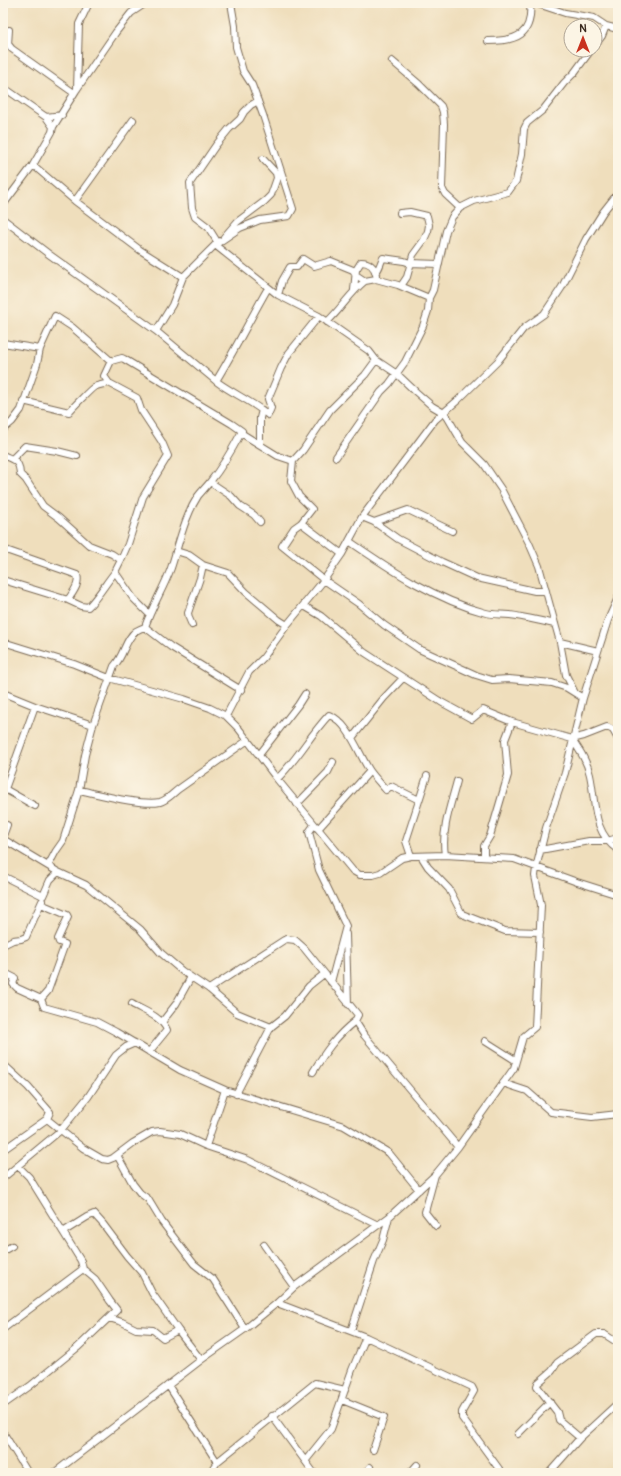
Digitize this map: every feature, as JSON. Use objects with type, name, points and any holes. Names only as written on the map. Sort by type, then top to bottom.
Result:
[{"type":"street","points":[[76,91],[79,24],[89,3]]},
{"type":"street","points":[[3,205],[33,165],[52,132],[53,127],[76,91],[131,13],[146,3]]},
{"type":"street","points":[[218,243],[240,228],[260,220],[289,216],[293,209],[280,176],[258,101],[252,86],[243,71],[236,47],[232,4],[239,3]]},
{"type":"street","points":[[488,41],[511,40],[522,33],[530,18],[530,3]]},
{"type":"street","points":[[535,3],[565,13],[594,18],[606,26],[618,29]]},
{"type":"street","points":[[603,34],[606,26]]},
{"type":"street","points":[[9,30],[8,44],[12,49],[76,91]]},
{"type":"street","points":[[336,457],[381,392],[406,362],[423,326],[428,311],[446,231],[452,217],[460,208],[474,201],[508,192],[516,181],[522,154],[524,129],[527,123],[544,110],[585,58]]},
{"type":"street","points":[[392,62],[420,84],[441,106],[444,112],[444,161],[442,188],[445,194],[460,208]]},
{"type":"street","points":[[3,87],[46,117],[53,127]]},
{"type":"street","points":[[258,101],[251,105],[240,119],[229,128],[190,183],[192,208],[195,217],[208,227],[218,243],[268,288],[278,295],[319,316],[369,352],[376,360],[397,374],[427,401],[444,413],[462,442],[484,464],[501,489],[534,554],[539,566],[560,642],[566,675],[575,693]]},
{"type":"street","points":[[46,117],[62,115]]},
{"type":"street","points":[[75,201],[133,120]]},
{"type":"street","points":[[263,159],[280,176]]},
{"type":"street","points":[[33,165],[75,201],[140,250],[183,277]]},
{"type":"street","points":[[156,331],[172,306],[183,277],[237,222],[271,195],[280,176]]},
{"type":"street","points":[[226,716],[250,672],[263,658],[287,624],[304,606],[324,580],[342,554],[362,517],[435,420],[498,361],[524,328],[544,314],[562,287],[586,239],[603,212],[618,193]]},
{"type":"street","points":[[400,213],[410,212],[427,216],[430,225],[424,240],[413,255],[407,277],[401,286]]},
{"type":"street","points":[[3,219],[50,255],[156,331],[228,390],[261,409],[268,415],[271,408],[268,399]]},
{"type":"street","points":[[376,272],[380,268],[381,261],[384,258],[410,263],[439,264]]},
{"type":"street","points":[[278,295],[282,281],[290,267],[297,267],[303,259],[314,266],[331,261],[353,270],[356,275],[365,281]]},
{"type":"street","points":[[354,290],[356,270],[361,262],[366,262],[371,265],[376,272],[376,279]]},
{"type":"street","points":[[327,322],[337,313],[354,290],[365,281],[376,279],[401,286],[430,298]]},
{"type":"street","points":[[216,381],[235,350],[250,319],[268,288]]},
{"type":"street","points":[[3,428],[16,417],[21,410],[37,364],[40,349],[56,316],[72,327],[111,361]]},
{"type":"street","points":[[260,444],[261,409],[268,399],[276,378],[289,353],[319,316]]},
{"type":"street","points":[[3,342],[40,349]]},
{"type":"street","points":[[3,580],[88,607],[95,600],[121,560],[143,498],[168,456],[162,442],[140,410],[137,398],[109,383],[104,376],[111,361],[122,358],[133,364],[232,424],[242,431],[241,433],[278,456],[293,461]]},
{"type":"street","points":[[376,360],[365,375],[330,410],[303,450],[293,461],[291,481],[299,496],[312,509],[301,523],[294,528],[282,546],[324,580],[352,598],[396,634],[419,649],[476,675],[492,680],[509,679],[545,682],[567,688],[583,698]]},
{"type":"street","points":[[23,401],[69,412],[91,389],[96,386],[109,383]]},
{"type":"street","points":[[48,866],[63,841],[79,790],[85,755],[93,725],[114,666],[118,662],[130,638],[136,631],[145,627],[149,614],[171,568],[191,510],[199,496],[228,457],[241,433]]},
{"type":"street","points":[[12,459],[25,446],[77,456]]},
{"type":"street","points":[[3,455],[17,461],[20,474],[26,480],[43,506],[69,526],[89,545],[112,554],[121,560]]},
{"type":"street","points":[[210,482],[231,496],[240,506],[254,515],[260,522]]},
{"type":"street","points":[[374,522],[408,510],[452,531]]},
{"type":"street","points":[[362,517],[374,522],[404,542],[477,578],[535,591],[546,591]]},
{"type":"street","points":[[301,523],[342,554]]},
{"type":"street","points":[[349,541],[414,583],[450,601],[499,616],[508,615],[555,624]]},
{"type":"street","points":[[112,554],[126,547]]},
{"type":"street","points":[[3,549],[77,575],[77,585],[68,600]]},
{"type":"street","points":[[176,551],[189,555],[203,564],[231,576],[246,592],[279,620],[287,624]]},
{"type":"street","points":[[192,625],[188,613],[200,578],[203,564]]},
{"type":"street","points":[[114,572],[133,598],[149,614]]},
{"type":"street","points":[[54,1473],[201,1360],[245,1329],[294,1287],[389,1217],[435,1175],[458,1147],[514,1068],[515,1060],[523,1037],[535,1027],[541,905],[535,876],[536,868],[546,828],[565,773],[583,698],[608,620],[618,598]]},
{"type":"street","points":[[304,606],[321,616],[364,652],[441,702],[472,719],[484,710],[512,722],[572,739],[607,727],[614,730],[618,739]]},
{"type":"street","points":[[145,627],[171,647],[241,690]]},
{"type":"street","points":[[3,642],[74,664],[109,678],[184,698],[226,716],[239,729],[297,804],[353,871],[360,875],[366,876],[380,873],[398,860],[411,856],[445,855],[516,859],[536,868],[618,895]]},
{"type":"street","points":[[560,642],[598,651]]},
{"type":"street","points":[[352,738],[384,698],[403,678]]},
{"type":"street","points":[[3,693],[35,706],[93,725]]},
{"type":"street","points":[[259,755],[298,705],[304,694]]},
{"type":"street","points":[[35,706],[4,788],[35,806]]},
{"type":"street","points":[[277,779],[290,767],[314,732],[329,715],[334,717],[352,738],[370,771],[386,790],[391,786],[419,800]]},
{"type":"street","points":[[484,857],[484,846],[490,836],[508,775],[506,740],[512,722]]},
{"type":"street","points":[[572,739],[585,759],[590,775],[594,810],[602,834],[607,841],[618,850]]},
{"type":"street","points":[[79,790],[141,802],[161,802],[248,740]]},
{"type":"street","points":[[297,804],[328,772],[333,762]]},
{"type":"street","points":[[348,1004],[346,926],[319,870],[309,832],[316,827],[370,771]]},
{"type":"street","points":[[411,856],[406,841],[427,776]]},
{"type":"street","points":[[445,855],[444,847],[447,818],[457,781]]},
{"type":"street","points":[[3,836],[7,825]]},
{"type":"street","points":[[540,850],[589,841],[607,841],[618,838]]},
{"type":"street","points":[[3,839],[58,872],[86,885],[140,929],[161,953],[237,1013],[271,1027]]},
{"type":"street","points":[[421,856],[428,867],[449,889],[462,914],[505,932],[540,932]]},
{"type":"street","points":[[3,945],[12,940],[26,937],[50,880],[58,872]]},
{"type":"street","points":[[3,876],[43,896]]},
{"type":"street","points":[[41,904],[67,915],[68,917],[58,939],[59,942],[65,944],[48,991],[42,999]]},
{"type":"street","points":[[331,982],[346,926]]},
{"type":"street","points":[[209,990],[271,948],[287,939],[295,940],[304,948],[358,1015],[355,1021],[329,1047],[313,1072]]},
{"type":"street","points":[[3,972],[15,978],[13,984],[17,988],[42,999]]},
{"type":"street","points":[[236,1094],[271,1027],[285,1016],[309,986],[324,974]]},
{"type":"street","points":[[162,1022],[176,1004],[191,977]]},
{"type":"street","points":[[42,999],[44,1007],[97,1022],[180,1070],[225,1090],[344,1126],[389,1153],[419,1190]]},
{"type":"street","points":[[132,1004],[162,1022],[167,1030],[149,1052]]},
{"type":"street","points":[[355,1021],[408,1088],[458,1147]]},
{"type":"street","points":[[485,1041],[515,1060]]},
{"type":"street","points":[[3,1178],[61,1130],[88,1097],[116,1055],[126,1047],[135,1043]]},
{"type":"street","points":[[3,1064],[28,1087],[50,1112],[47,1119],[3,1150]]},
{"type":"street","points":[[503,1082],[527,1091],[551,1112],[592,1117],[618,1114]]},
{"type":"street","points":[[206,1146],[225,1090]]},
{"type":"street","points":[[47,1119],[92,1154],[108,1160],[132,1143],[155,1131],[180,1134],[206,1146],[248,1160],[378,1225]]},
{"type":"street","points":[[117,1155],[133,1184],[140,1193],[148,1199],[162,1222],[194,1264],[213,1279],[245,1329]]},
{"type":"street","points":[[3,1405],[55,1367],[117,1310],[95,1279],[83,1269],[81,1262],[29,1178],[18,1166]]},
{"type":"street","points":[[435,1175],[425,1212],[436,1226]]},
{"type":"street","points":[[63,1232],[94,1214],[127,1256],[142,1272],[152,1293],[201,1360]]},
{"type":"street","points":[[351,1331],[374,1261],[383,1240],[389,1217]]},
{"type":"street","points":[[264,1245],[294,1287]]},
{"type":"street","points":[[3,1251],[12,1246]]},
{"type":"street","points":[[3,1329],[83,1269]]},
{"type":"street","points":[[277,1303],[366,1337],[472,1387],[474,1391],[462,1412],[462,1418],[502,1473]]},
{"type":"street","points":[[109,1318],[122,1322],[136,1329],[153,1330],[163,1338],[178,1330]]},
{"type":"street","points":[[580,1438],[559,1420],[557,1412],[537,1386],[538,1382],[552,1371],[557,1363],[596,1334],[604,1334],[618,1343]]},
{"type":"street","points":[[306,1460],[331,1429],[366,1337]]},
{"type":"street","points":[[213,1473],[217,1462],[272,1416],[315,1383],[345,1390]]},
{"type":"street","points":[[168,1385],[217,1462]]},
{"type":"street","points":[[342,1400],[384,1417],[373,1450]]},
{"type":"street","points":[[518,1434],[550,1402]]},
{"type":"street","points":[[549,1473],[580,1438],[618,1403]]},
{"type":"street","points":[[272,1416],[306,1460],[314,1473]]},
{"type":"street","points":[[3,1432],[28,1473]]},
{"type":"street","points":[[410,1473],[417,1465]]},
{"type":"street","points":[[365,1473],[370,1466]]}]
